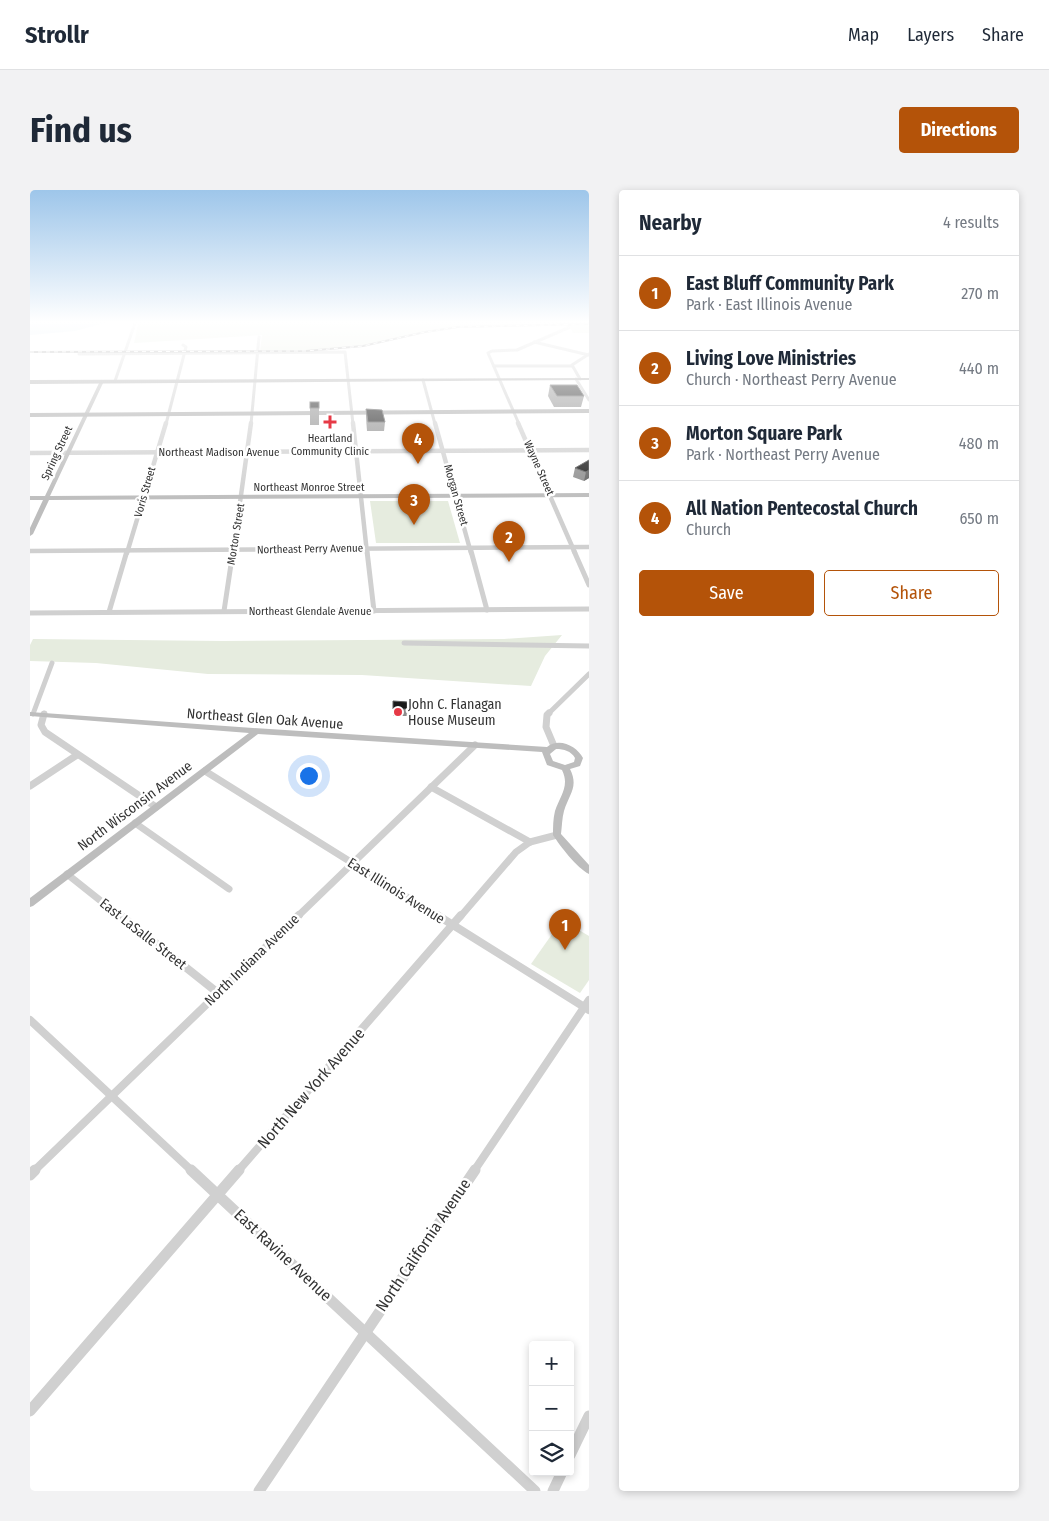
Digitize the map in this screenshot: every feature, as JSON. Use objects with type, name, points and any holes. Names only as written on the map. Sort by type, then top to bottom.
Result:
[{"type":"main road","points":[[30,382],[51,382]]},
{"type":"main road","points":[[30,415],[589,412]]},
{"type":"street","name":"Spring Street","points":[[30,534],[102,382]]},
{"type":"street","name":"Voris Street","points":[[109,612],[178,382]]},
{"type":"street","name":"Morton Street","points":[[224,611],[248,452],[254,382]]},
{"type":"street","points":[[347,382],[374,611]]},
{"type":"street","name":"Morgan Street","points":[[423,382],[487,610]]},
{"type":"street","name":"Wayne Street","points":[[501,382],[589,585]]},
{"type":"street","points":[[579,382],[589,400]]},
{"type":"street","name":"Northeast Madison Avenue","points":[[30,454],[589,450]]},
{"type":"street","name":"Northeast Monroe Street","points":[[30,498],[589,495]]},
{"type":"street","name":"Northeast Perry Avenue","points":[[30,550],[589,547]]},
{"type":"street","name":"Northeast Glendale Avenue","points":[[30,613],[589,609]]},
{"type":"street","points":[[404,643],[589,646]]},
{"type":"street","points":[[32,714],[52,662]]},
{"type":"street","points":[[550,748],[546,728],[547,716],[589,674]]},
{"type":"street","name":"Northeast Glen Oak Avenue","points":[[32,714],[498,747],[550,748]]},
{"type":"street","points":[[44,714],[41,725],[45,732],[156,807]]},
{"type":"street","points":[[220,728],[233,731],[239,737],[236,744],[223,756]]},
{"type":"street","name":"North Wisconsin Avenue","points":[[30,903],[257,731]]},
{"type":"street","name":"North Indiana Avenue","points":[[30,1175],[475,745]]},
{"type":"street","name":"Northeast Glen Oak Avenue","points":[[498,747],[532,753],[547,759]]},
{"type":"street","points":[[578,755],[577,764],[565,768],[554,765],[547,759],[546,753],[550,748],[568,747],[578,755],[589,755]]},
{"type":"street","points":[[30,786],[77,755]]},
{"type":"street","points":[[565,768],[571,777],[570,788],[560,811],[556,835],[589,870]]},
{"type":"street","name":"East Illinois Avenue","points":[[205,770],[451,925],[587,1006]]},
{"type":"street","points":[[431,787],[530,842]]},
{"type":"street","points":[[135,823],[229,889]]},
{"type":"street","name":"North New York Avenue","points":[[30,1411],[516,852],[530,842],[556,835]]},
{"type":"street","name":"East LaSalle Street","points":[[68,874],[218,993]]},
{"type":"street","name":"North California Avenue","points":[[259,1491],[587,1006]]},
{"type":"street","name":"East Ravine Avenue","points":[[30,1020],[536,1491]]},
{"type":"street","points":[[574,1447],[589,1416]]},
{"type":"street","points":[[553,1491],[560,1476]]},
{"type":"shaded area","points":[[370,501],[448,501],[460,543],[376,543]]},
{"type":"shaded area","points":[[562,635],[545,656],[531,686],[362,675],[208,674],[96,663],[30,661],[30,645],[33,639],[223,641],[504,639]]},
{"type":"shaded area","points":[[562,920],[589,936],[589,980],[580,993],[531,964]]},
{"type":"building","points":[[550,385],[577,385],[584,396],[557,396]]},
{"type":"building","points":[[310,402],[319,402],[319,408],[310,408]]},
{"type":"building","points":[[366,409],[382,410],[385,422],[368,422]]},
{"type":"building","points":[[589,460],[589,470],[586,472],[575,468]]},
{"type":"building","points":[[393,701],[408,702],[409,709],[393,709]]},
{"type":"place","name":"Heartland Community Clinic","points":[[330,422]]},
{"type":"place","name":"All Nation Pentecostal Church","points":[[418,464]]},
{"type":"place","name":"Morton Square Park","points":[[414,525]]},
{"type":"place","name":"Living Love Ministries","points":[[509,562]]},
{"type":"place","name":"John C. Flanagan House Museum","points":[[398,712]]},
{"type":"place","name":"East Bluff Community Park","points":[[565,950]]}]
